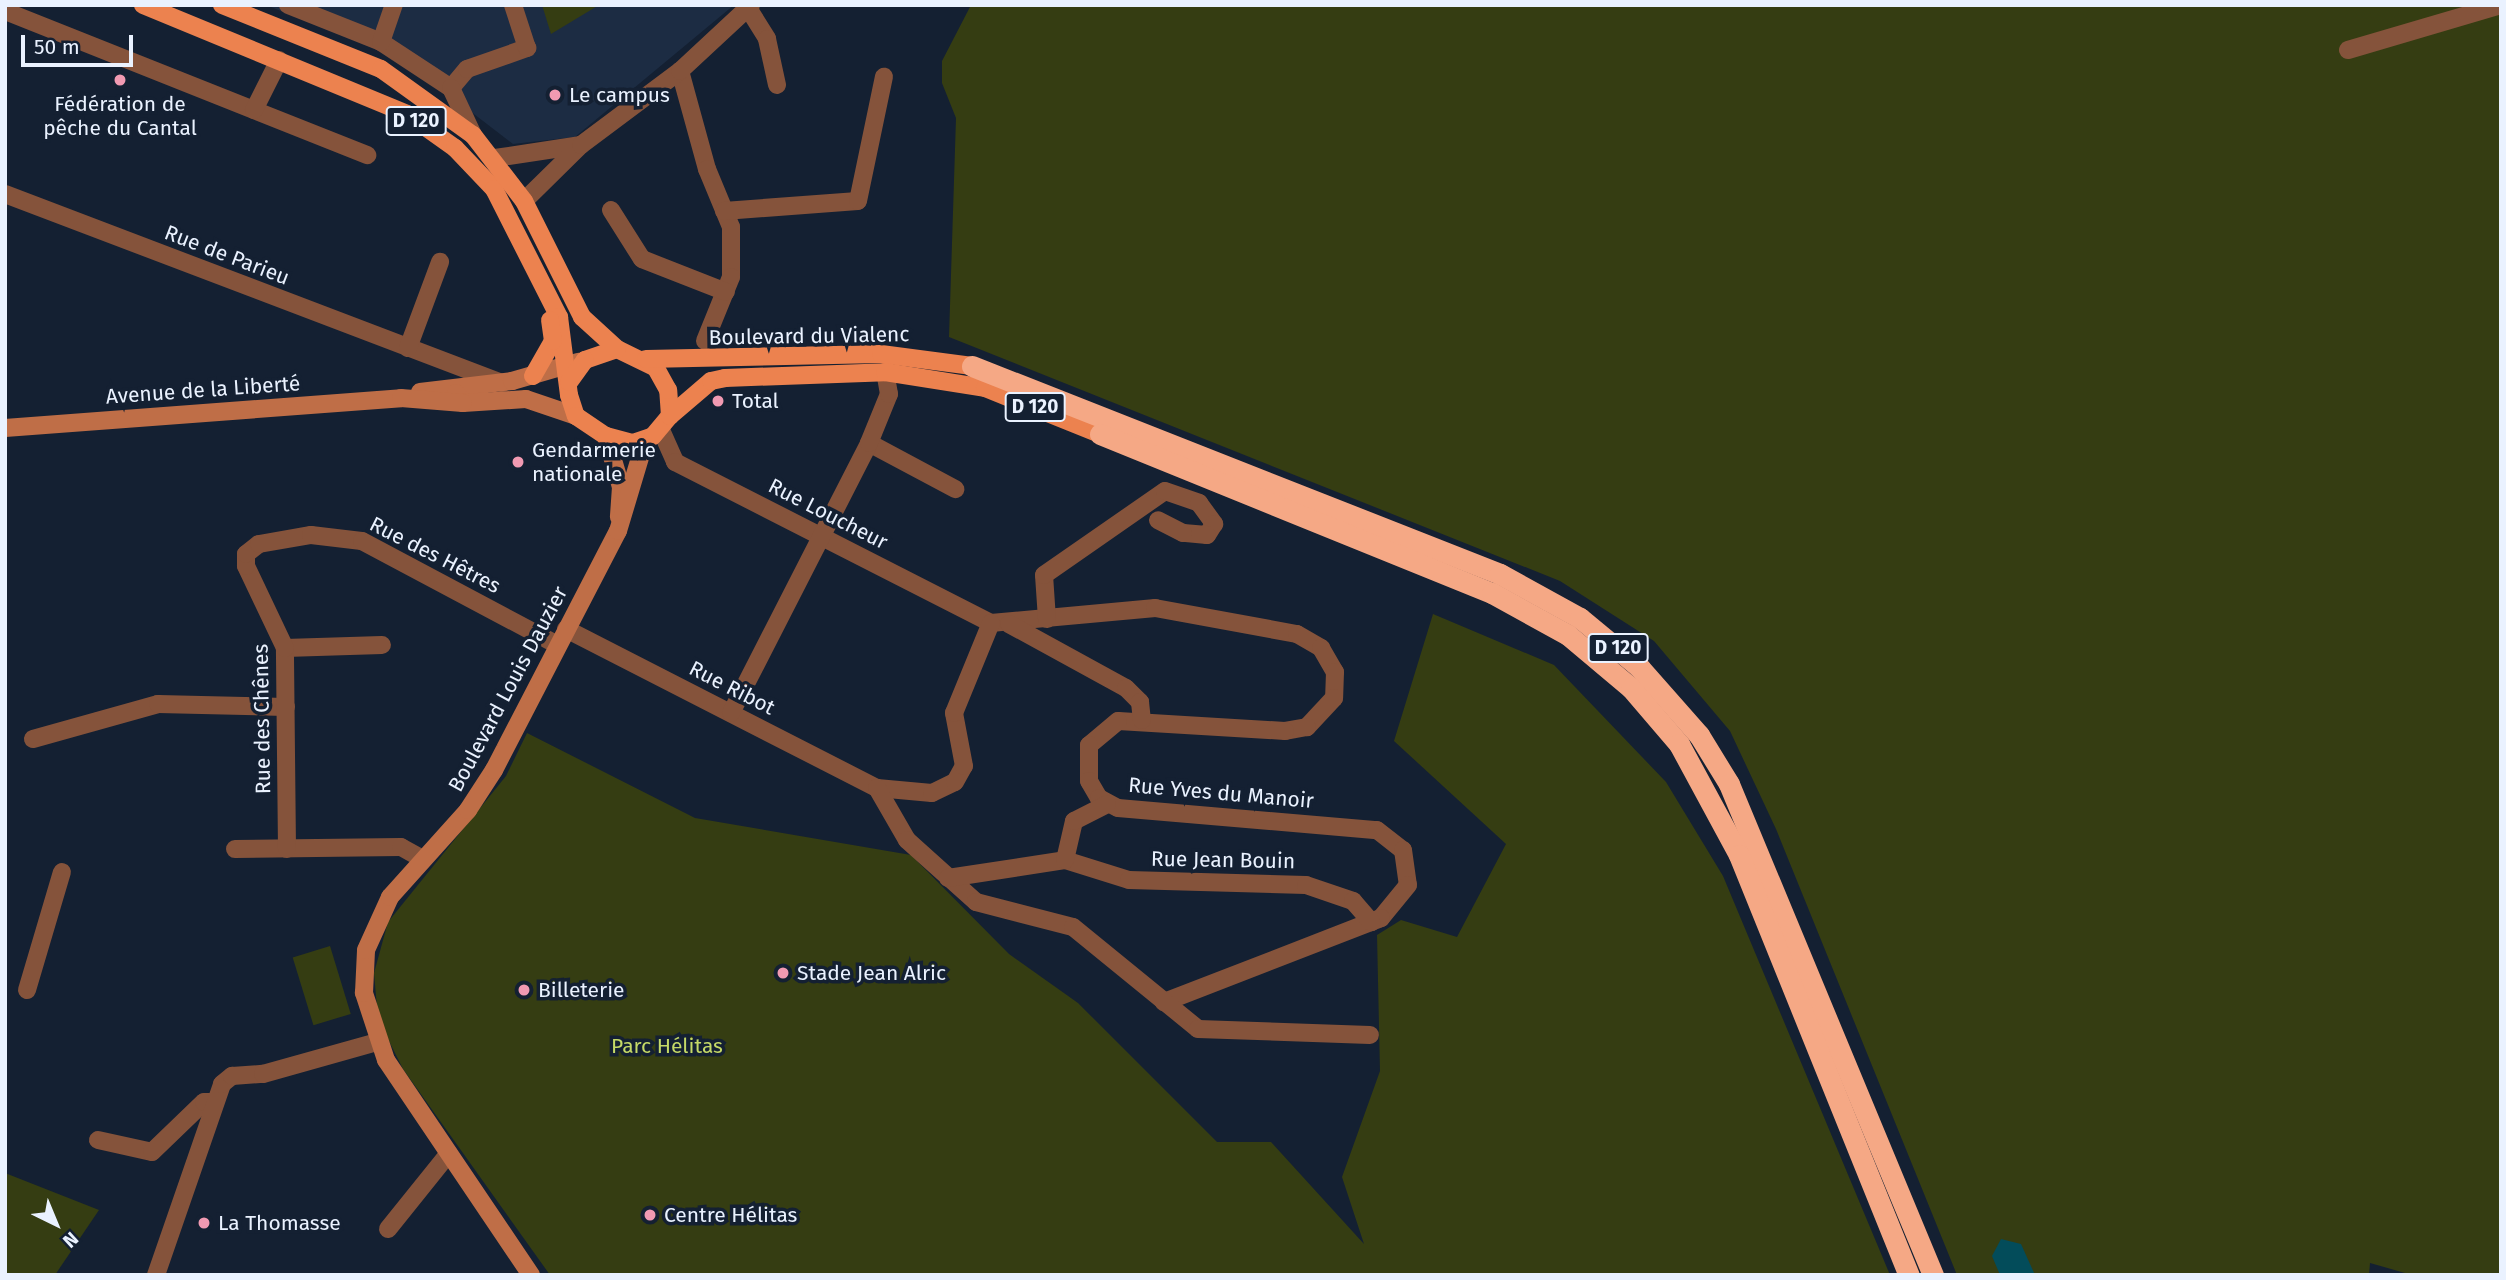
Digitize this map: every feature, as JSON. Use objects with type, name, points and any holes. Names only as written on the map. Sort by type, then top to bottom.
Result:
[{"type":"highway","name":"D 120","points":[[972,366],[1500,574],[1580,618],[1639,667],[1699,735],[1729,784],[1933,1275]]},
{"type":"highway","name":"D 120","points":[[1100,435],[1492,593],[1568,635],[1631,688],[1679,744],[1733,842],[1909,1275]]},
{"type":"main road","name":"D 120","points":[[143,5],[407,114],[455,148],[494,189],[559,317],[574,369]]},
{"type":"main road","name":"D 120","points":[[222,5],[381,69],[473,135],[495,158],[524,201],[582,317],[617,349]]},
{"type":"main road","points":[[533,376],[553,341],[544,285]]},
{"type":"main road","points":[[617,349],[646,359],[664,379],[665,423],[645,441],[606,436],[576,416],[574,369],[617,349]]},
{"type":"main road","name":"Boulevard du Vialenc","points":[[646,359],[881,355],[972,366]]},
{"type":"main road","name":"Avenue de la Liberté","points":[[457,395],[574,369]]},
{"type":"main road","name":"D 120","points":[[665,423],[711,382],[725,378],[885,372],[985,388],[1100,435]]},
{"type":"main road","name":"Avenue de la Liberté","points":[[7,427],[457,395],[526,399],[576,416]]},
{"type":"main road","name":"Boulevard Louis Dauzier","points":[[606,436],[621,487],[618,531]]},
{"type":"main road","name":"Boulevard Louis Dauzier","points":[[531,1275],[377,1042],[364,993],[366,950],[375,921],[423,859],[482,792],[618,531],[645,441]]},
{"type":"street","points":[[288,5],[381,43],[451,88],[473,135]]},
{"type":"street","points":[[381,43],[394,5]]},
{"type":"street","points":[[451,88],[467,69],[527,48],[513,5]]},
{"type":"street","points":[[2348,50],[2501,5]]},
{"type":"street","points":[[524,201],[581,145],[680,71],[749,7],[767,39],[777,85]]},
{"type":"street","points":[[5,11],[367,155]]},
{"type":"street","points":[[254,110],[279,60]]},
{"type":"street","points":[[680,71],[724,211],[733,253],[726,292],[705,341]]},
{"type":"street","points":[[724,211],[858,201],[884,77]]},
{"type":"street","points":[[495,158],[581,145]]},
{"type":"street","name":"Rue de Parieu","points":[[5,194],[432,359],[502,383]]},
{"type":"street","points":[[611,210],[642,259],[726,292]]},
{"type":"street","points":[[408,348],[440,262]]},
{"type":"street","points":[[432,359],[457,395]]},
{"type":"street","points":[[731,713],[869,443],[889,394],[885,372]]},
{"type":"street","name":"Rue Loucheur","points":[[665,423],[675,462],[991,623]]},
{"type":"street","points":[[869,443],[955,489]]},
{"type":"street","points":[[1047,619],[1044,575],[1165,491],[1199,503],[1214,524],[1207,535],[1183,533],[1158,520]]},
{"type":"street","name":"Rue des Hêtres","points":[[246,554],[259,544],[340,535],[387,553],[562,637]]},
{"type":"street","name":"Rue des Chênes","points":[[246,554],[285,648],[287,849]]},
{"type":"street","name":"Rue Yves du Manoir","points":[[991,623],[1009,624],[1175,610],[1297,634],[1321,648],[1335,672],[1328,710],[1297,731],[1142,720],[1107,726],[1089,745],[1088,781],[1107,804],[1377,830],[1403,850],[1410,871],[1400,902],[1371,922],[1164,1002]]},
{"type":"street","points":[[877,788],[932,793],[961,774],[964,754],[954,713],[991,623]]},
{"type":"street","points":[[1009,624],[1126,688],[1140,702],[1142,720]]},
{"type":"street","name":"Rue Ribot","points":[[562,637],[731,713],[877,788]]},
{"type":"street","points":[[285,648],[382,645]]},
{"type":"street","points":[[33,740],[158,704],[286,707]]},
{"type":"street","points":[[877,788],[907,840],[948,878],[990,909],[1073,927],[1164,1002],[1212,1034],[1370,1035]]},
{"type":"street","points":[[948,878],[1065,860],[1074,821],[1107,804]]},
{"type":"street","points":[[235,849],[401,847],[423,859]]},
{"type":"street","name":"Rue Jean Bouin","points":[[1065,860],[1129,880],[1306,885],[1353,901],[1371,922]]},
{"type":"street","points":[[27,990],[62,872]]},
{"type":"street","points":[[156,1275],[215,1102],[232,1076],[263,1074],[377,1042]]},
{"type":"street","points":[[98,1140],[152,1152],[204,1102],[215,1102]]},
{"type":"street","points":[[388,1228],[449,1153]]},
{"type":"shaded area","points":[[266,5],[734,5],[575,137],[513,144],[405,61]]},
{"type":"shaded area","points":[[2001,1239],[2021,1244],[2035,1275],[2000,1275],[1992,1256]]},
{"type":"green space","points":[[542,5],[599,5],[551,34]]},
{"type":"green space","points":[[971,5],[2501,5],[2501,1275],[2412,1275],[2370,1263],[2369,1275],[1957,1275],[1776,829],[1730,731],[1654,641],[1560,581],[949,337],[956,118],[942,83],[942,61]]},
{"type":"green space","name":"Parc Hélitas","points":[[1433,614],[1554,665],[1666,782],[1723,876],[1890,1275],[550,1275],[403,1069],[378,1019],[374,973],[388,922],[506,776],[527,733],[695,818],[911,855],[1009,954],[1078,1003],[1217,1142],[1271,1142],[1364,1244],[1342,1177],[1380,1071],[1377,935],[1401,920],[1457,937],[1506,844],[1394,741]]},
{"type":"green space","points":[[330,946],[351,1014],[313,1025],[293,957]]},
{"type":"green space","points":[[5,1173],[99,1210],[55,1275],[5,1275]]},
{"type":"place","name":"Fédération de pêche du Cantal","points":[[120,80]]},
{"type":"place","name":"Le campus","points":[[555,95]]},
{"type":"place","name":"Total","points":[[718,401]]},
{"type":"place","name":"Gendarmerie nationale","points":[[518,462]]},
{"type":"place","name":"Stade Jean Alric","points":[[783,973]]},
{"type":"place","name":"Billeterie","points":[[524,990]]},
{"type":"place","name":"Centre Hélitas","points":[[650,1215]]},
{"type":"place","name":"La Thomasse","points":[[204,1223]]}]
